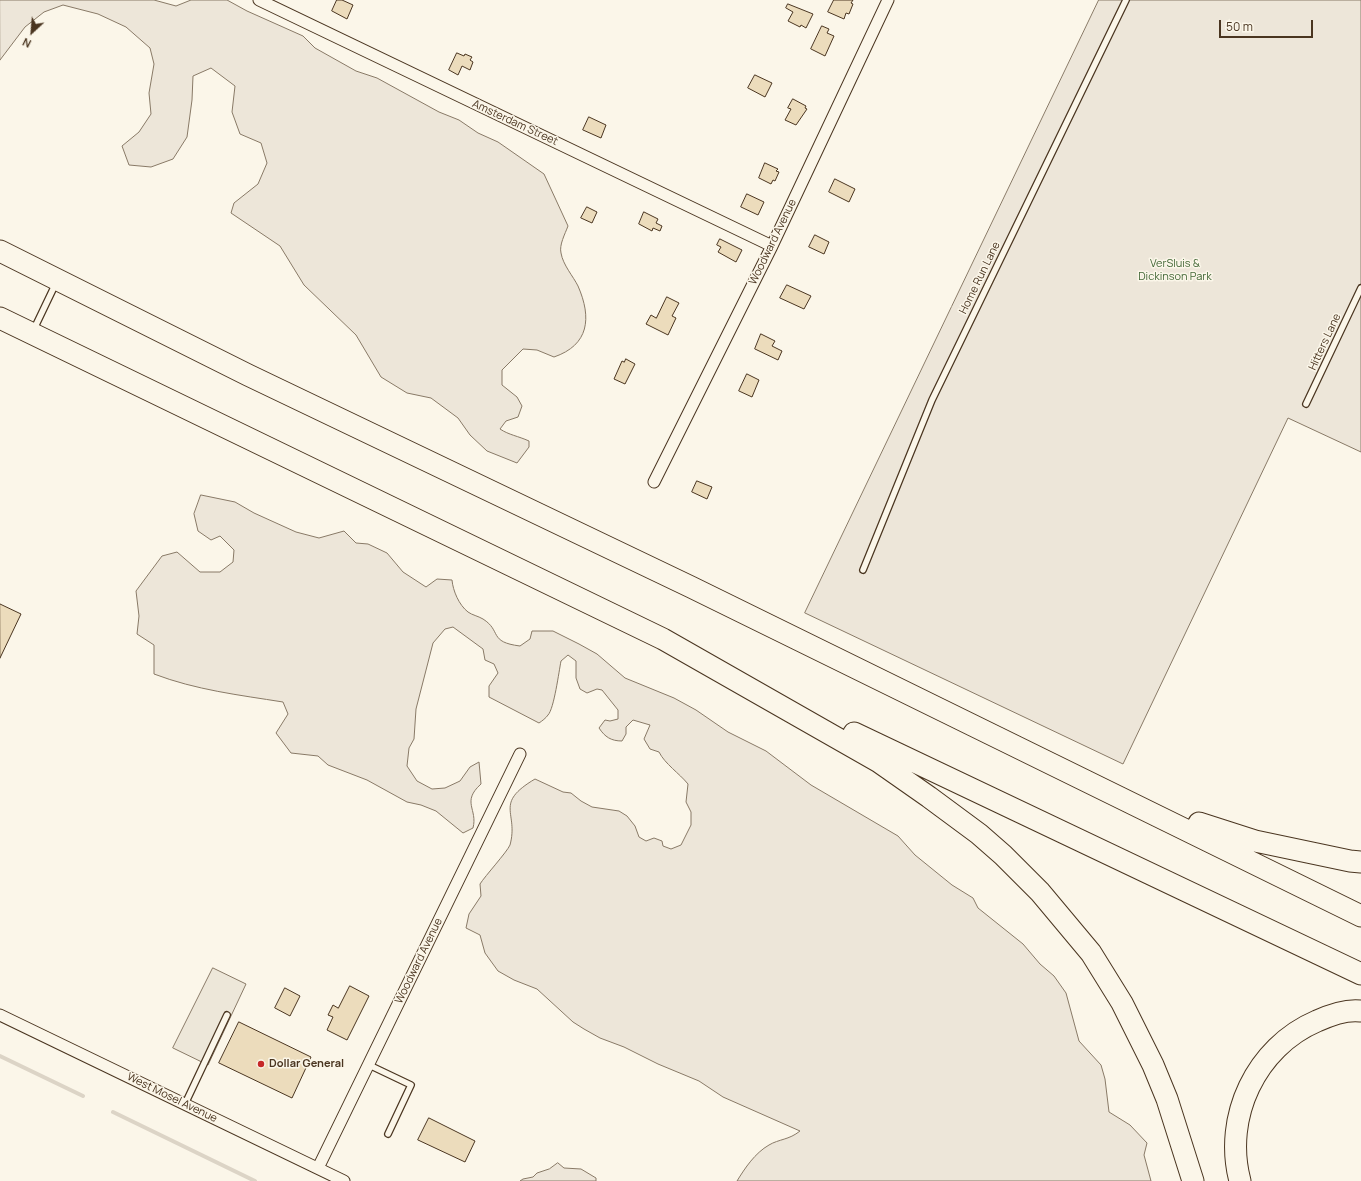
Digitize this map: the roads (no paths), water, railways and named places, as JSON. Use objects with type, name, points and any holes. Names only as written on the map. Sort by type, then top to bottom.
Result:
[{"type":"highway","points":[[0,251],[248,375],[691,587],[1361,916]]},
{"type":"highway","points":[[0,318],[594,605],[716,668],[1361,974]]},
{"type":"highway","points":[[716,668],[879,762],[979,834],[1040,892],[1091,953],[1139,1034],[1167,1099],[1193,1181]]},
{"type":"highway","points":[[1096,785],[1242,837],[1296,851],[1350,862],[1361,862]]},
{"type":"highway","points":[[1240,1181],[1236,1156],[1236,1135],[1240,1109],[1250,1085],[1269,1055],[1287,1038],[1306,1026],[1328,1016],[1354,1010],[1361,1010]]},
{"type":"street","name":"Amsterdam Street","points":[[259,0],[772,246]]},
{"type":"street","name":"Woodward Avenue","points":[[654,482],[772,246],[888,0]]},
{"type":"street","name":"Woodward Avenue","points":[[318,1168],[520,754]]},
{"type":"street","name":"West Mosel Avenue","points":[[0,1016],[344,1181]]},
{"type":"lane","name":"Home Run Lane","points":[[863,570],[932,400],[1126,0]]},
{"type":"lane","points":[[32,333],[57,280]]},
{"type":"lane","name":"Hitters Lane","points":[[1306,404],[1361,288]]},
{"type":"lane","points":[[185,1104],[227,1015]]},
{"type":"lane","points":[[369,1065],[411,1085],[388,1134]]},
{"type":"waterway","points":[[0,1056],[83,1096]]},
{"type":"waterway","points":[[113,1112],[255,1181]]},
{"type":"place","name":"Dollar General","points":[[261,1064]]},
{"type":"park label","name":"VerSluis & Dickinson Park","points":[[1175,270]]}]
